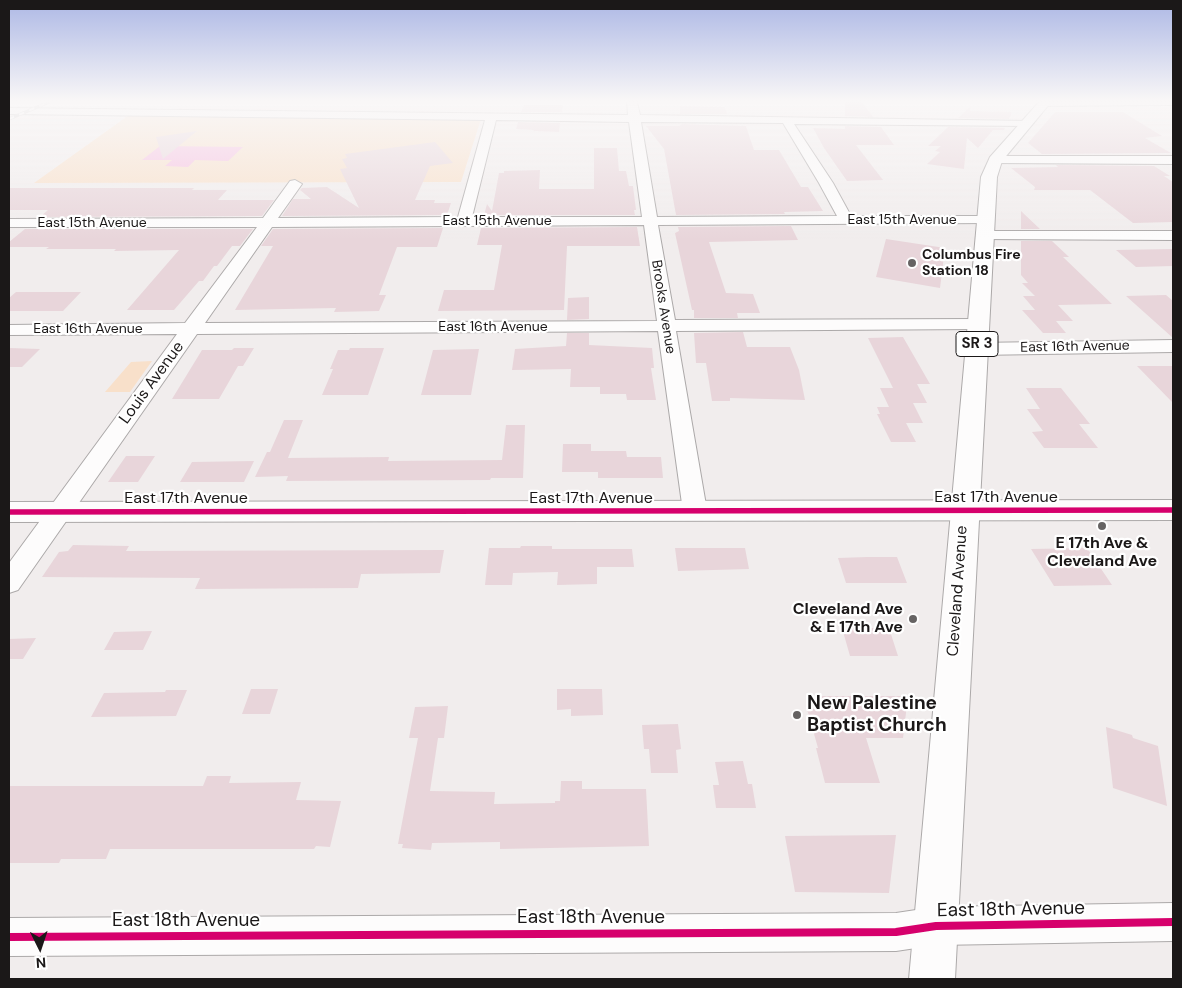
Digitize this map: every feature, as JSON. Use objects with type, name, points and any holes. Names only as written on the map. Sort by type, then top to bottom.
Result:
[{"type":"main road","name":"Cleveland Avenue","points":[[932,979],[989,177],[995,160],[1005,148]]},
{"type":"main road","name":"East 17th Avenue","points":[[9,512],[1173,510]]},
{"type":"street","points":[[464,222],[482,148]]},
{"type":"street","name":"Brooks Avenue","points":[[639,148],[695,511]]},
{"type":"street","points":[[804,148],[846,220]]},
{"type":"street","points":[[995,160],[1173,160]]},
{"type":"street","name":"Louis Avenue","points":[[9,583],[295,184]]},
{"type":"street","name":"East 15th Avenue","points":[[9,223],[846,220],[1173,236]]},
{"type":"street","name":"East 16th Avenue","points":[[9,330],[978,324]]},
{"type":"street","name":"East 16th Avenue","points":[[976,348],[1173,346]]},
{"type":"street","name":"East 18th Avenue","points":[[9,937],[886,932],[936,926],[1173,922]]},
{"type":"shaded area","points":[[83,148],[472,148],[461,182],[34,183]]},
{"type":"shaded area","points":[[157,148],[242,148],[228,161],[195,160],[188,167],[165,166],[172,160],[142,160]]},
{"type":"shaded area","points":[[152,361],[130,392],[105,392],[131,362]]},
{"type":"building","points":[[160,148],[176,148],[163,159]]},
{"type":"building","points":[[389,148],[440,148],[453,163],[430,166],[415,200],[435,200],[434,203],[451,203],[447,215],[282,216],[293,199],[311,199],[300,190],[302,188],[327,187],[359,208],[340,169],[347,168],[342,159],[347,158],[345,154]]},
{"type":"building","points":[[594,148],[617,148],[619,171],[626,171],[629,186],[633,186],[635,215],[484,215],[487,204],[492,211],[499,173],[504,173],[504,171],[540,170],[539,189],[594,189]]},
{"type":"building","points":[[753,148],[754,150],[779,150],[801,187],[808,187],[823,211],[784,212],[785,214],[676,215],[664,149]]},
{"type":"building","points":[[824,148],[858,148],[883,180],[847,181]]},
{"type":"building","points":[[938,148],[966,148],[964,169],[927,164],[940,152],[935,151]]},
{"type":"building","points":[[1034,148],[1163,148],[1171,153],[1042,154]]},
{"type":"building","points":[[1056,165],[1154,166],[1170,176],[1164,176],[1173,182],[1173,222],[1133,223],[1090,190],[1034,190],[1035,187],[1011,168],[1058,167]]},
{"type":"building","points":[[9,188],[194,188],[192,190],[227,190],[218,200],[274,200],[262,216],[40,217],[48,210],[9,210]]},
{"type":"building","points":[[1021,211],[1040,229],[1021,229]]},
{"type":"building","points":[[791,226],[798,240],[709,242],[726,293],[753,294],[760,313],[737,313],[738,318],[694,318],[694,310],[692,310],[675,233],[679,231],[678,227]]},
{"type":"building","points":[[637,227],[640,246],[567,246],[564,310],[438,311],[444,290],[494,290],[502,245],[477,245],[481,228]]},
{"type":"building","points":[[443,228],[437,247],[397,247],[379,295],[386,295],[379,311],[334,312],[336,308],[235,310],[273,246],[261,246],[273,229]]},
{"type":"building","points":[[25,229],[253,229],[240,246],[232,246],[217,266],[214,266],[203,281],[199,281],[174,310],[127,310],[179,250],[114,251],[116,249],[9,247],[9,242]]},
{"type":"building","name":"Columbus Fire Station 18","points":[[886,239],[945,248],[940,288],[876,277]]},
{"type":"building","points":[[1021,241],[1052,241],[1069,257],[1063,257],[1112,304],[1058,305],[1073,321],[1056,321],[1066,333],[1043,333],[1022,310],[1035,310],[1023,296],[1035,296],[1022,283],[1028,283],[1021,275]]},
{"type":"building","points":[[1173,249],[1173,266],[1136,267],[1116,250]]},
{"type":"building","points":[[16,292],[81,292],[63,311],[9,311],[9,298]]},
{"type":"building","points":[[1166,295],[1173,301],[1173,338],[1126,296]]},
{"type":"building","points":[[589,297],[589,319],[567,320],[568,298]]},
{"type":"building","points":[[743,332],[747,347],[790,347],[799,370],[805,400],[730,398],[730,401],[712,401],[706,363],[696,363],[694,333]]},
{"type":"building","points":[[567,333],[589,333],[589,345],[652,348],[654,368],[651,368],[656,400],[627,400],[626,394],[600,394],[600,387],[570,387],[571,369],[512,370],[515,349],[566,346]]},
{"type":"building","points":[[903,337],[930,384],[917,384],[927,403],[913,403],[923,423],[906,423],[916,442],[891,442],[877,414],[880,414],[877,407],[889,407],[880,388],[893,388],[868,338]]},
{"type":"building","points":[[9,348],[40,349],[22,367],[9,367]]},
{"type":"building","points":[[234,348],[254,348],[243,366],[238,366],[219,399],[172,399],[202,350],[232,350]]},
{"type":"building","points":[[350,348],[384,348],[368,395],[322,395],[333,369],[330,369],[338,350],[349,350]]},
{"type":"building","points":[[479,349],[471,395],[421,395],[433,350]]},
{"type":"building","points":[[1137,366],[1173,366],[1173,403]]},
{"type":"building","points":[[1026,388],[1061,388],[1090,424],[1079,424],[1098,448],[1044,448],[1032,432],[1043,431],[1027,409],[1040,409]]},
{"type":"building","points":[[284,420],[303,420],[288,458],[389,457],[388,461],[502,460],[506,425],[525,425],[523,478],[491,478],[490,480],[286,481],[288,476],[255,477],[267,452],[270,452]]},
{"type":"building","points":[[563,444],[591,444],[591,451],[626,451],[627,457],[661,457],[663,478],[598,478],[598,472],[562,472]]},
{"type":"building","points":[[126,456],[155,456],[138,482],[108,482]]},
{"type":"building","points":[[254,461],[244,482],[180,482],[192,462]]},
{"type":"building","points":[[73,545],[129,546],[126,551],[444,550],[440,573],[361,574],[358,588],[195,589],[200,578],[42,577],[59,552],[68,551]]},
{"type":"building","points":[[521,546],[552,546],[552,549],[632,549],[634,567],[597,567],[597,584],[557,585],[558,572],[513,573],[512,585],[485,585],[489,548],[520,548]]},
{"type":"building","points":[[675,548],[745,548],[749,569],[678,571]]},
{"type":"building","points":[[1087,548],[1112,585],[1054,586],[1031,549]]},
{"type":"building","points":[[897,557],[907,583],[846,583],[838,558]]},
{"type":"building","points":[[842,628],[889,628],[898,656],[850,656]]},
{"type":"building","points":[[152,631],[143,650],[104,650],[114,632]]},
{"type":"building","points":[[36,638],[23,659],[9,659],[9,639]]},
{"type":"building","points":[[251,689],[278,689],[270,714],[242,714]]},
{"type":"building","points":[[557,689],[602,689],[603,715],[571,716],[571,709],[557,710]]},
{"type":"building","points":[[166,690],[187,690],[176,716],[91,717],[104,693],[165,692]]},
{"type":"building","points":[[818,696],[908,696],[903,738],[866,738],[880,783],[825,783],[807,709],[822,709]]},
{"type":"building","points":[[448,706],[444,738],[438,738],[430,791],[495,792],[494,804],[555,803],[555,801],[560,801],[561,781],[582,781],[582,789],[646,789],[649,846],[500,849],[500,842],[432,843],[431,850],[402,848],[403,844],[398,844],[418,738],[409,738],[415,707]]},
{"type":"building","points":[[678,724],[681,749],[676,750],[678,773],[651,773],[649,749],[644,749],[642,725]]},
{"type":"building","points":[[1106,727],[1158,746],[1167,806],[1113,788]]},
{"type":"building","points":[[743,761],[748,784],[752,784],[756,808],[716,808],[713,785],[719,785],[715,762]]},
{"type":"building","points":[[207,776],[231,776],[229,783],[301,782],[296,800],[341,801],[330,847],[316,846],[314,849],[110,849],[106,859],[61,859],[59,863],[9,863],[9,786],[203,786]]},
{"type":"building","points":[[896,835],[889,893],[795,892],[785,836]]},
{"type":"cycle path","points":[[9,512],[1173,510]]},
{"type":"cycle path","points":[[9,937],[896,932],[936,926],[1173,922]]},
{"type":"place","name":"Columbus Fire Station 18","points":[[912,263]]},
{"type":"place","name":"E 17th Ave & Cleveland Ave","points":[[1102,526]]},
{"type":"place","name":"Cleveland Ave & E 17th Ave","points":[[913,619]]},
{"type":"place","name":"New Palestine Baptist Church","points":[[797,715]]}]
